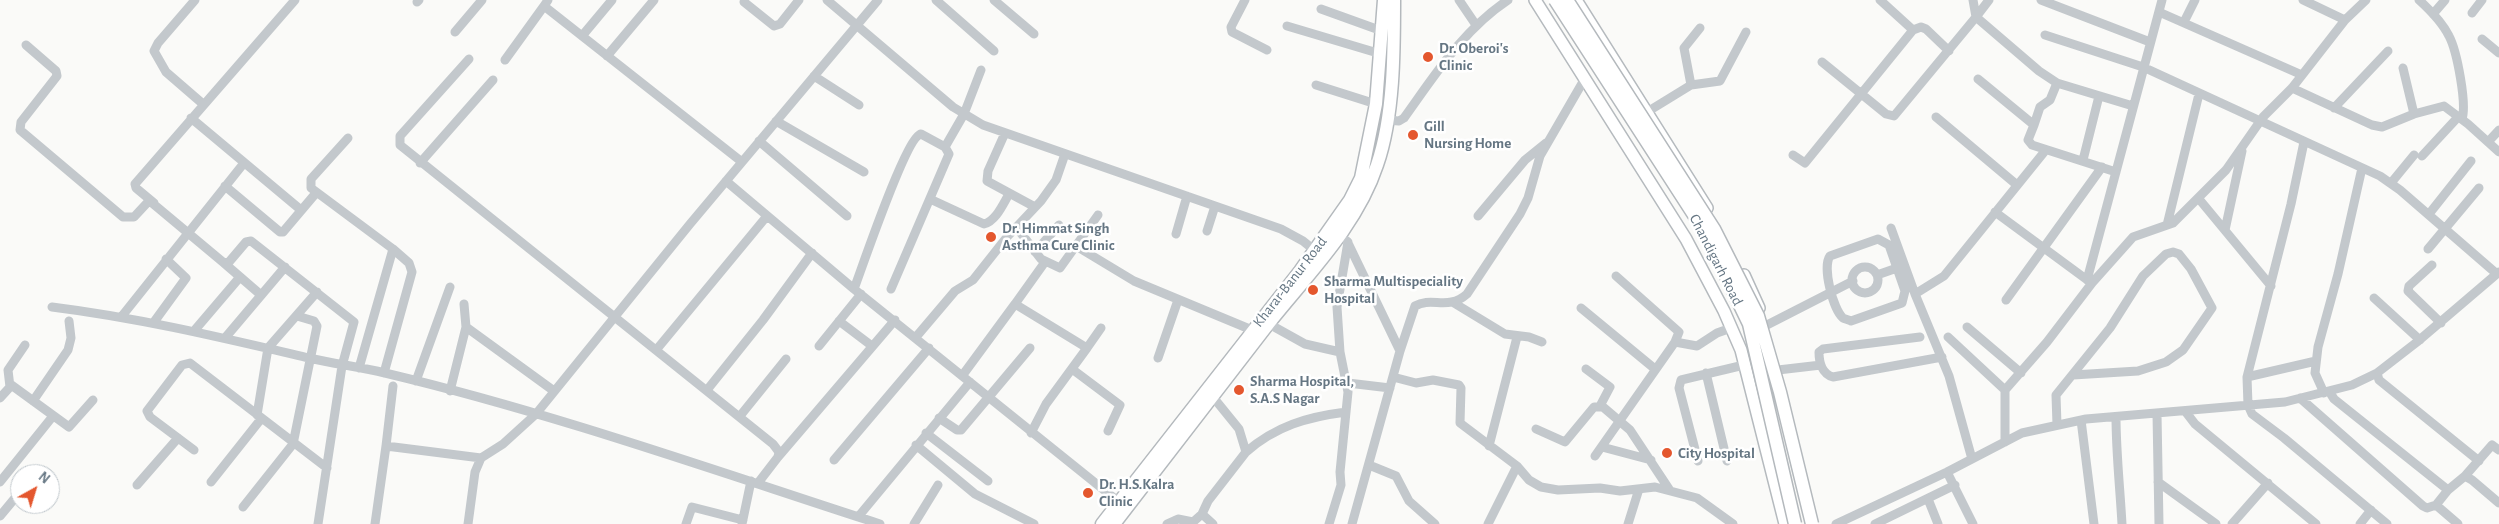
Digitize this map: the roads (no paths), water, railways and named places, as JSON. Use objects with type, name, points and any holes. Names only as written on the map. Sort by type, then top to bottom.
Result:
[{"type":"highway","name":"Kharar-Banur Road","points":[[1102,524],[1252,330],[1319,254],[1341,233],[1361,178],[1376,104],[1384,0]]},
{"type":"highway","points":[[1341,233],[1363,197],[1377,166],[1387,120],[1394,0]]},
{"type":"highway","name":"Chandigarh Road","points":[[1555,0],[1703,230],[1749,324],[1795,524]]},
{"type":"highway","points":[[1566,0],[1714,229],[1758,316],[1780,392],[1812,524]]},
{"type":"highway","points":[[1114,524],[1269,324],[1319,254]]},
{"type":"main road","points":[[1535,0],[1686,239],[1709,280],[1731,328],[1744,365],[1785,524]]},
{"type":"main road","points":[[1576,0],[1702,199],[1754,293],[1778,370],[1816,524]]},
{"type":"main road","points":[[1584,80],[1615,62]]},
{"type":"street","points":[[195,0],[158,43],[154,51],[166,72],[202,104]]},
{"type":"street","points":[[261,295],[136,188],[136,184],[202,104],[295,0]]},
{"type":"street","points":[[455,32],[482,0]]},
{"type":"street","points":[[582,36],[612,0]]},
{"type":"street","points":[[607,56],[654,0]]},
{"type":"street","points":[[744,2],[774,26],[780,24],[799,0]]},
{"type":"street","points":[[827,0],[964,114],[982,125],[1281,229],[1319,254]]},
{"type":"street","points":[[386,446],[480,458],[503,444],[536,414],[726,181],[878,0]]},
{"type":"street","points":[[936,0],[994,51]]},
{"type":"street","points":[[994,0],[1034,34]]},
{"type":"street","points":[[1244,0],[1230,27],[1232,32],[1267,50]]},
{"type":"street","points":[[1459,0],[1476,25]]},
{"type":"street","points":[[1387,120],[1399,121],[1404,118],[1452,52],[1476,25],[1508,0]]},
{"type":"street","points":[[1880,0],[1914,30]]},
{"type":"street","points":[[1973,0],[1976,17],[2057,83],[2133,106]]},
{"type":"street","points":[[1822,62],[1886,114],[1894,116],[1989,0]]},
{"type":"street","points":[[2041,0],[2150,42]]},
{"type":"street","points":[[2090,281],[2116,172],[2162,0]]},
{"type":"street","points":[[2184,22],[2195,0]]},
{"type":"street","points":[[2303,0],[2345,20]]},
{"type":"street","points":[[2005,442],[2005,390],[2021,373],[2090,281],[2133,237],[2173,223],[2199,198],[2226,170],[2260,121],[2292,88],[2345,20],[2366,0]]},
{"type":"street","points":[[2391,183],[2460,118],[2465,110],[2460,77],[2449,36],[2433,14],[2419,0]]},
{"type":"street","points":[[2433,14],[2445,0]]},
{"type":"street","points":[[2472,13],[2482,0]]},
{"type":"street","points":[[505,60],[546,3],[582,36],[742,162]]},
{"type":"street","points":[[1321,9],[1382,31]]},
{"type":"street","points":[[2159,12],[2302,75]]},
{"type":"street","points":[[1287,26],[1381,54]]},
{"type":"street","points":[[1793,155],[1806,163],[1914,30],[1921,27],[1926,29],[1949,51]]},
{"type":"street","points":[[1691,85],[1684,48],[1700,28]]},
{"type":"street","points":[[1647,112],[1691,85],[1720,81],[1746,32]]},
{"type":"street","points":[[1836,524],[1947,472],[2022,433],[2081,420],[2248,405],[2300,398],[2352,385],[2377,373],[2420,340],[2498,273],[2391,183],[2143,67],[2045,35]]},
{"type":"street","points":[[2482,39],[2499,53]]},
{"type":"street","points":[[26,46],[56,71],[57,76],[21,122],[20,130],[126,218],[134,217],[149,202],[154,203]]},
{"type":"street","points":[[2334,108],[2388,52]]},
{"type":"street","points":[[469,60],[399,139],[400,145],[420,163],[740,416],[773,444],[778,452],[778,457]]},
{"type":"street","points":[[2403,68],[2414,114]]},
{"type":"street","points":[[945,147],[964,114],[982,70]]},
{"type":"street","points":[[814,76],[860,105]]},
{"type":"street","points":[[1978,79],[2034,125]]},
{"type":"street","points":[[420,163],[493,80]]},
{"type":"street","points":[[1454,303],[1467,294],[1520,214],[1528,198],[1536,168],[1548,141],[1584,80]]},
{"type":"street","points":[[2057,83],[2050,100],[2040,107],[2029,143],[2046,151],[2083,160],[2116,172]]},
{"type":"street","points":[[1316,85],[1376,104]]},
{"type":"street","points":[[2292,88],[2372,125],[2382,127],[2414,114],[2444,106],[2499,152]]},
{"type":"street","points":[[2167,225],[2199,94]]},
{"type":"street","points":[[2083,160],[2098,96]]},
{"type":"street","points":[[1936,117],[2017,186]]},
{"type":"street","points":[[191,118],[301,210]]},
{"type":"street","points":[[776,121],[864,172]]},
{"type":"street","points":[[2488,142],[2499,130]]},
{"type":"street","points":[[1005,133],[986,176],[987,180],[1035,207]]},
{"type":"street","points":[[818,346],[839,321],[857,292],[892,186],[914,139],[921,134],[945,147],[949,154],[948,160],[891,289]]},
{"type":"street","points":[[348,138],[311,179],[310,188],[409,263],[412,272],[384,373]]},
{"type":"street","points":[[1478,216],[1526,160],[1548,141]]},
{"type":"street","points":[[759,142],[847,216]]},
{"type":"street","points":[[2304,142],[2291,204],[2247,377],[2248,405],[2252,414],[2387,524]]},
{"type":"street","points":[[2225,230],[2243,146]]},
{"type":"street","points":[[1915,294],[1944,276],[2046,151]]},
{"type":"street","points":[[916,337],[955,291],[973,280],[1035,207],[1056,180],[1065,154]]},
{"type":"street","points":[[2428,214],[2471,161]]},
{"type":"street","points":[[122,316],[187,232],[244,163]]},
{"type":"street","points":[[2006,300],[2042,247],[2102,166]]},
{"type":"street","points":[[2362,168],[2316,361],[2315,373],[2327,392],[2334,399],[2448,490]]},
{"type":"street","points":[[726,181],[857,292],[916,337],[1031,433],[1119,502]]},
{"type":"street","points":[[225,186],[280,232],[283,232],[316,193]]},
{"type":"street","points":[[2428,249],[2479,188]]},
{"type":"street","points":[[930,200],[984,224],[988,223],[997,214],[1009,194]]},
{"type":"street","points":[[1176,234],[1187,196]]},
{"type":"street","points":[[2199,198],[2271,286]]},
{"type":"street","points":[[1207,231],[1215,206]]},
{"type":"street","points":[[1995,212],[2090,281]]},
{"type":"street","points":[[1017,228],[1045,262],[1060,268],[1098,215]]},
{"type":"street","points":[[657,349],[767,216]]},
{"type":"street","points":[[1035,252],[1059,225]]},
{"type":"street","points":[[1891,228],[1915,294],[1942,357],[1956,398],[1972,459]]},
{"type":"street","points":[[1341,233],[1400,350]]},
{"type":"street","points":[[1329,524],[1341,485],[1340,472],[1348,383],[1340,352],[1337,307],[1341,233]]},
{"type":"street","points":[[1878,238],[1889,245],[1905,291],[1902,303],[1851,321],[1843,318],[1831,291],[1826,269],[1830,256],[1878,238]]},
{"type":"street","points":[[224,263],[229,262],[250,240],[354,322],[342,366],[318,524]]},
{"type":"street","points":[[1076,246],[1119,273],[1178,300],[1252,330]]},
{"type":"street","points":[[359,368],[393,249]]},
{"type":"street","points":[[2057,425],[2055,399],[2073,375],[2110,328],[2144,276],[2166,254],[2173,252],[2179,254],[2210,301],[2212,308],[2183,350],[2166,362],[2138,371],[2073,375]]},
{"type":"street","points":[[707,390],[763,320],[812,254]]},
{"type":"street","points":[[154,322],[186,278],[166,259]]},
{"type":"street","points":[[858,517],[939,418],[1045,262]]},
{"type":"street","points":[[2432,266],[2408,286],[2408,290],[2441,322]]},
{"type":"street","points":[[225,338],[285,267]]},
{"type":"street","points":[[1863,267],[1871,268],[1877,275],[1877,286],[1867,293],[1859,291],[1853,281],[1855,272],[1863,267]]},
{"type":"street","points":[[1877,275],[1897,268]]},
{"type":"street","points":[[1595,456],[1675,342],[1679,332],[1616,276]]},
{"type":"street","points":[[194,330],[240,277]]},
{"type":"street","points":[[1765,326],[1853,281]]},
{"type":"street","points":[[416,381],[450,287]]},
{"type":"street","points":[[211,482],[259,417],[268,348],[317,292]]},
{"type":"street","points":[[2374,298],[2420,340]]},
{"type":"street","points":[[1158,358],[1178,300]]},
{"type":"street","points":[[1352,524],[1400,350],[1415,306],[1420,303],[1454,303],[1506,334],[1517,337],[1529,337],[1542,342]]},
{"type":"street","points":[[450,391],[466,327],[464,304]]},
{"type":"street","points":[[1016,304],[1087,348]]},
{"type":"street","points":[[52,307],[122,316],[194,330],[342,366],[416,381],[536,414],[754,482],[880,524]]},
{"type":"street","points":[[1581,308],[1655,370]]},
{"type":"street","points":[[243,507],[293,444],[317,323],[297,316]]},
{"type":"street","points":[[686,524],[692,507],[742,522],[754,482],[778,457],[894,320]]},
{"type":"street","points":[[33,402],[68,350],[71,338],[69,321]]},
{"type":"street","points":[[839,321],[872,346]]},
{"type":"street","points":[[1269,324],[1305,344],[1340,352]]},
{"type":"street","points":[[466,327],[554,391]]},
{"type":"street","points":[[1968,327],[2021,373]]},
{"type":"street","points":[[1031,433],[1046,404],[1101,328]]},
{"type":"street","points":[[1675,342],[1698,346],[1731,328]]},
{"type":"street","points":[[1489,446],[1517,337]]},
{"type":"street","points":[[1920,337],[1823,349],[1819,352],[1821,365],[1826,374],[1833,376],[1942,357]]},
{"type":"street","points":[[1948,338],[2005,390]]},
{"type":"street","points":[[0,398],[10,384],[8,370],[25,345]]},
{"type":"street","points":[[834,460],[929,348]]},
{"type":"street","points":[[939,418],[956,430],[961,430],[1030,348]]},
{"type":"street","points":[[740,416],[786,359]]},
{"type":"street","points":[[2247,377],[2316,361]]},
{"type":"street","points":[[194,450],[150,417],[147,410],[182,365],[186,363],[194,365],[293,444],[327,468]]},
{"type":"street","points":[[1698,461],[1679,388],[1681,380],[1744,365]]},
{"type":"street","points":[[1778,370],[1821,365]]},
{"type":"street","points":[[1072,369],[1120,405],[1108,431]]},
{"type":"street","points":[[1536,429],[1565,442],[1591,410],[1600,406],[1610,387],[1586,369]]},
{"type":"street","points":[[2377,373],[2379,380],[2412,409],[2479,461]]},
{"type":"street","points":[[1706,374],[1727,461]]},
{"type":"street","points":[[1393,376],[1416,383],[1433,380],[1459,385],[1461,388],[1459,421],[1517,466],[1534,484],[1550,489],[1574,491],[1600,488],[1639,489],[1649,486],[1669,489],[1702,500],[1734,524]]},
{"type":"street","points":[[1348,383],[1390,388]]},
{"type":"street","points":[[10,384],[67,426],[71,426],[93,400]]},
{"type":"street","points":[[375,524],[392,386]]},
{"type":"street","points":[[1213,396],[1239,429],[1246,452]]},
{"type":"street","points":[[2300,398],[2427,508],[2436,505],[2492,445],[2499,450]]},
{"type":"street","points":[[1600,406],[1621,421],[1651,460],[1669,489]]},
{"type":"street","points":[[2186,411],[2195,424],[2316,524]]},
{"type":"street","points":[[1167,524],[1178,519],[1193,522],[1202,514],[1208,501],[1246,452],[1274,432],[1300,420],[1346,412]]},
{"type":"street","points":[[2157,414],[2159,524]]},
{"type":"street","points":[[0,482],[53,416]]},
{"type":"street","points":[[2116,416],[2116,448],[2120,475],[2122,524]]},
{"type":"street","points":[[2081,420],[2094,524]]},
{"type":"street","points":[[926,433],[988,481]]},
{"type":"street","points":[[137,484],[178,438]]},
{"type":"street","points":[[916,445],[975,494],[1034,524]]},
{"type":"street","points":[[1602,447],[1651,460]]},
{"type":"street","points":[[468,524],[475,472],[480,458]]},
{"type":"street","points":[[1369,465],[1396,476],[1409,501],[1433,523]]},
{"type":"street","points":[[1488,524],[1517,466]]},
{"type":"street","points":[[1947,472],[1973,524]]},
{"type":"street","points":[[2465,476],[2499,503]]},
{"type":"street","points":[[2158,482],[2216,524]]},
{"type":"street","points":[[2232,524],[2268,483]]},
{"type":"street","points":[[914,524],[938,485]]},
{"type":"street","points":[[1875,524],[1955,485]]},
{"type":"street","points":[[1628,524],[1639,489]]},
{"type":"street","points":[[1928,499],[1938,524]]},
{"type":"street","points":[[0,516],[10,504]]},
{"type":"street","points":[[2436,505],[2458,524]]},
{"type":"street","points":[[2360,524],[2371,510]]},
{"type":"street","points":[[1202,514],[1213,524]]},
{"type":"place","name":"Dr. Oberoi's Clinic","points":[[1428,57]]},
{"type":"place","name":"Gill Nursing Home","points":[[1413,135]]},
{"type":"place","name":"Dr. Himmat Singh Asthma Cure Clinic","points":[[991,237]]},
{"type":"place","name":"Sharma Multispeciality Hospital","points":[[1313,290]]},
{"type":"place","name":"Sharma Hospital, S.A.S Nagar","points":[[1239,390]]},
{"type":"place","name":"City Hospital","points":[[1667,453]]},
{"type":"place","name":"Dr. H.S.Kalra Clinic","points":[[1088,493]]}]
